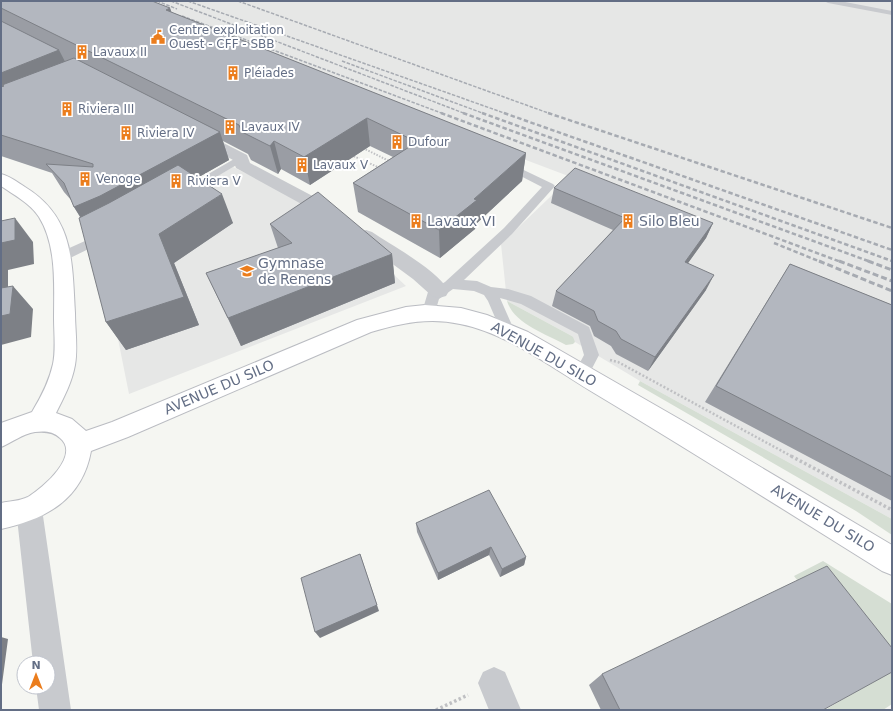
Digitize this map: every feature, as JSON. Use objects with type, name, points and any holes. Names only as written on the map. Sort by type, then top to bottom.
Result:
[{"type":"street","points":[[188,130],[241,158],[242,165],[348,224],[420,274],[444,288]]},
{"type":"street","points":[[1,179],[31,198],[45,212],[55,229],[62,257],[65,344],[64,364],[56,391],[40,421]]},
{"type":"street","name":"AVENUE DU SILO","points":[[77,445],[126,427],[364,326],[402,314],[429,312],[470,317],[508,332],[582,374],[686,435],[892,561]]},
{"type":"street","points":[[1,436],[26,424],[40,421],[50,421],[65,425],[77,438],[77,461],[68,478],[53,494],[29,509],[1,516]]},
{"type":"street","points":[[29,509],[55,710]]},
{"type":"lane","points":[[828,1],[892,13]]},
{"type":"lane","points":[[176,197],[241,158]]},
{"type":"lane","points":[[429,312],[430,300],[508,231],[549,186],[523,171],[494,159]]},
{"type":"lane","points":[[62,257],[115,231]]},
{"type":"lane","points":[[444,288],[469,284],[489,292],[508,294],[526,300],[584,331],[592,355],[582,374]]},
{"type":"lane","points":[[489,292],[494,299],[508,332]]},
{"type":"path","points":[[360,147],[395,164]]},
{"type":"path","points":[[346,152],[381,169]]},
{"type":"path","points":[[618,362],[892,510]]},
{"type":"path","points":[[436,710],[499,696]]},
{"type":"shaded area","points":[[102,1],[892,1],[892,519],[640,381],[575,342],[570,335],[507,301],[501,244],[571,177]]},
{"type":"shaded area","name":"Gymnase de Renens","points":[[233,167],[329,214],[406,286],[129,394],[99,244]]},
{"type":"shaded area","points":[[507,301],[570,335],[573,337],[575,342],[573,344],[566,345],[532,328],[516,316]]},
{"type":"shaded area","points":[[640,381],[892,519],[892,535],[856,511],[638,385]]},
{"type":"shaded area","points":[[823,561],[892,604],[892,704],[883,710],[825,710],[874,681],[794,576]]},
{"type":"building","points":[[1,1],[152,1],[170,8],[166,10],[526,153],[474,199],[477,200],[439,230],[353,183],[417,142],[367,118],[304,157],[274,141],[270,146],[242,132],[239,125],[1,8]]},
{"type":"building","points":[[1,21],[59,50],[1,73]]},
{"type":"building","points":[[74,58],[220,132],[100,196],[74,207],[64,183],[46,164],[93,167],[93,164],[1,135],[1,87],[4,86],[2,85]]},
{"type":"building","points":[[178,165],[222,194],[159,234],[184,297],[106,322],[79,218]]},
{"type":"building","points":[[575,168],[713,223],[685,262],[714,275],[655,357],[621,339],[616,331],[598,321],[594,311],[556,291],[625,218],[554,188]]},
{"type":"building","points":[[318,192],[392,254],[228,318],[206,273],[292,243],[270,224]]},
{"type":"building","points":[[15,218],[15,240],[1,243],[1,221]]},
{"type":"building","points":[[790,264],[892,305],[892,477],[716,386]]},
{"type":"building","points":[[13,286],[10,314],[1,316],[1,288]]},
{"type":"building","points":[[489,490],[526,557],[502,569],[491,547],[438,573],[416,523]]},
{"type":"building","points":[[360,554],[377,605],[315,632],[301,578]]},
{"type":"building","points":[[827,566],[892,648],[892,672],[823,710],[620,710],[602,674]]},
{"type":"railway","points":[[157,1],[177,9]]},
{"type":"railway","points":[[171,1],[466,114]]},
{"type":"railway","points":[[188,1],[507,114]]},
{"type":"railway","points":[[238,1],[551,114]]},
{"type":"railway","points":[[182,16],[444,114]]},
{"type":"railway","points":[[342,61],[485,114]]},
{"type":"railway","points":[[441,113],[841,262]]},
{"type":"railway","points":[[463,113],[871,262]]},
{"type":"railway","points":[[482,113],[892,261]]},
{"type":"railway","points":[[504,113],[892,250]]},
{"type":"railway","points":[[548,113],[892,228]]},
{"type":"railway","points":[[774,243],[821,262]]},
{"type":"railway","points":[[819,261],[892,291]]},
{"type":"railway","points":[[839,261],[892,281]]},
{"type":"railway","points":[[868,261],[892,270]]},
{"type":"place","name":"Centre exploitation Ouest - CFF - SBB","points":[[158,37]]},
{"type":"place","name":"Lavaux II","points":[[82,52]]},
{"type":"place","name":"Pléiades","points":[[233,73]]},
{"type":"place","name":"Riviera III","points":[[67,109]]},
{"type":"place","name":"Lavaux IV","points":[[230,127]]},
{"type":"place","name":"Riviera IV","points":[[126,133]]},
{"type":"place","name":"Dufour","points":[[397,142]]},
{"type":"place","name":"Lavaux V","points":[[302,165]]},
{"type":"place","name":"Venoge","points":[[85,179]]},
{"type":"place","name":"Riviera V","points":[[176,181]]},
{"type":"place","name":"Lavaux VI","points":[[416,221]]},
{"type":"place","name":"Silo Bleu","points":[[628,221]]},
{"type":"place","name":"Gymnase de Renens","points":[[247,271]]}]
